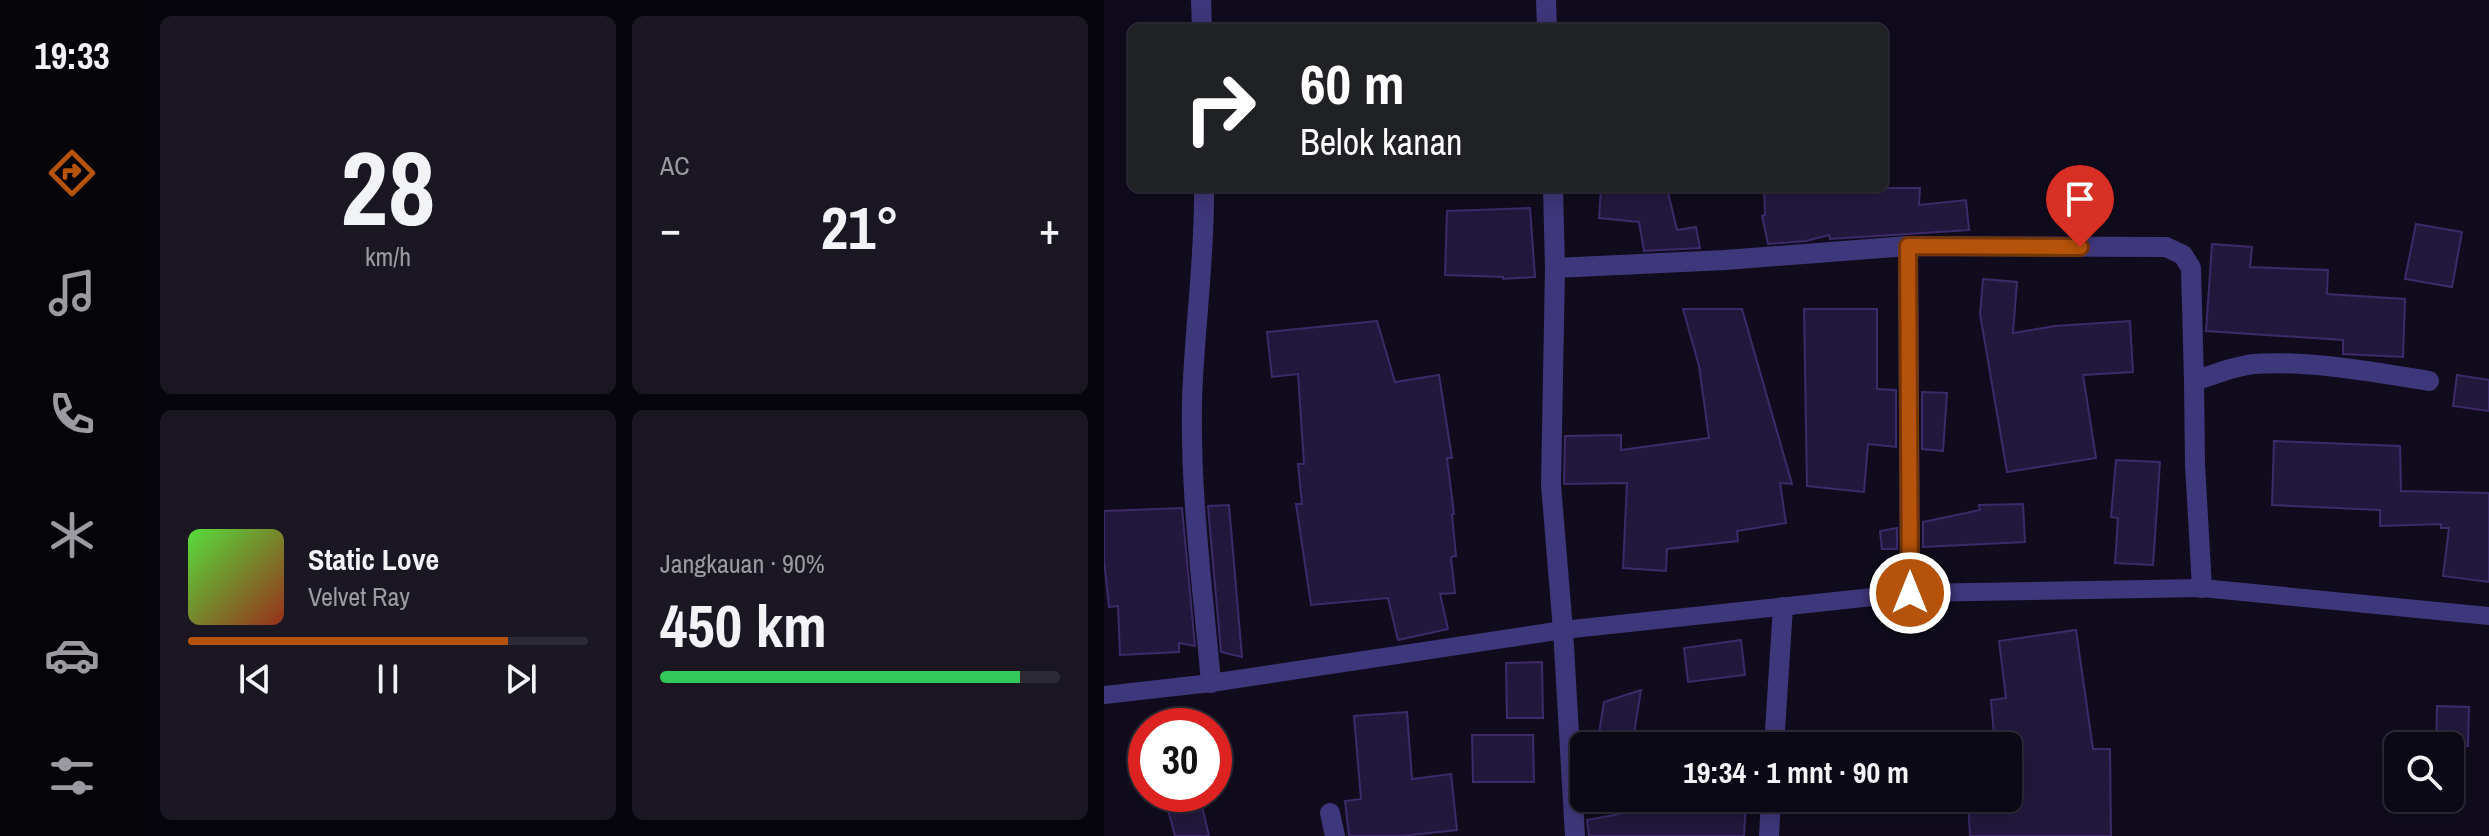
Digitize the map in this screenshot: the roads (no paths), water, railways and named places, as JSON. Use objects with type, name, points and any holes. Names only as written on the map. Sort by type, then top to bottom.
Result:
[{"type":"street","points":[[1201,0],[1202,24]]},
{"type":"street","points":[[1546,0],[1547,24]]},
{"type":"street","points":[[1204,192],[1205,234],[1192,400],[1192,451],[1211,683]]},
{"type":"street","points":[[1553,192],[1555,268],[1551,485],[1575,836]]},
{"type":"street","points":[[1555,268],[1725,260],[1908,246],[2166,247],[2174,250],[2183,255],[2191,268],[2195,464],[2202,588]]},
{"type":"street","points":[[1908,246],[1910,593]]},
{"type":"street","points":[[2194,381],[2253,364],[2383,373],[2429,381]]},
{"type":"street","points":[[1775,732],[1783,607]]},
{"type":"street","points":[[1769,836],[1770,812]]},
{"type":"street","points":[[1330,813],[1335,836]]},
{"type":"lane","points":[[1104,695],[1211,683],[1563,630],[1910,593],[2202,588],[2489,616]]}]
